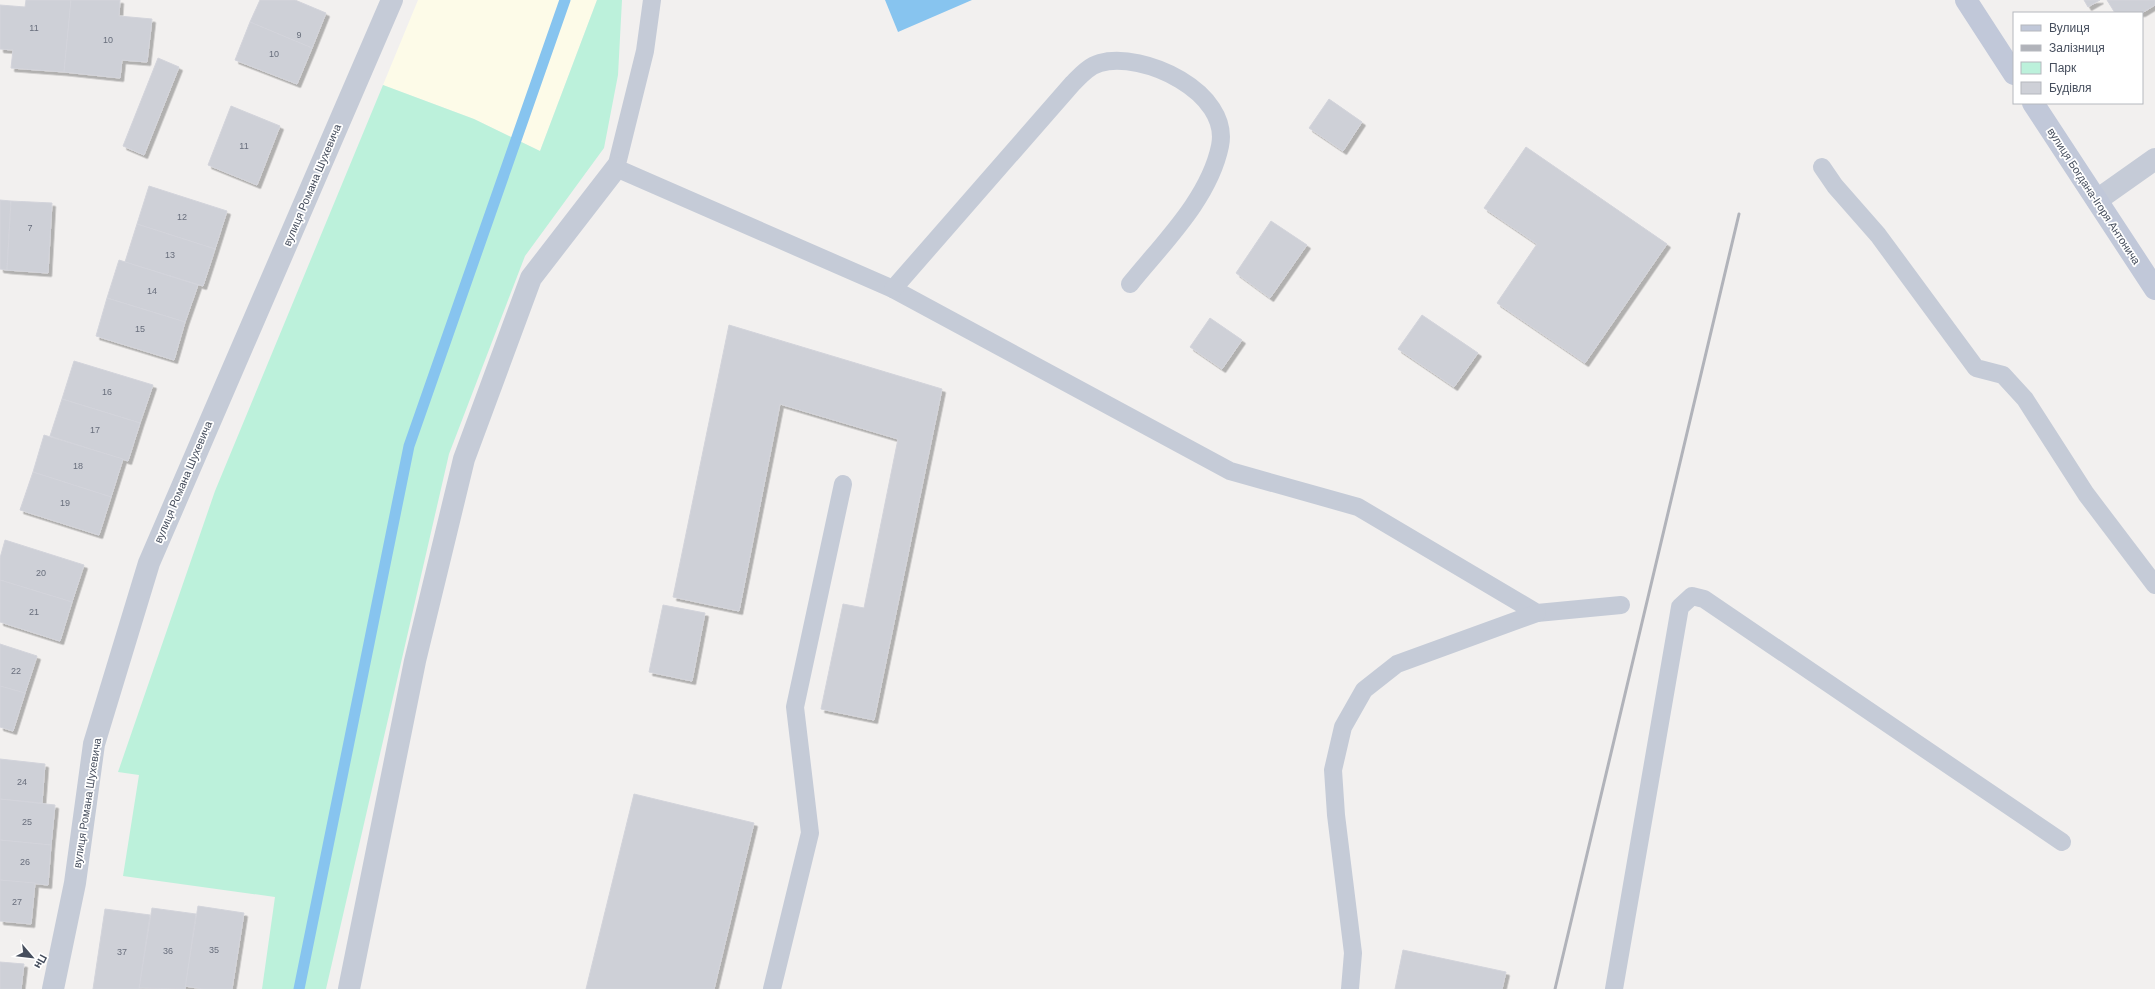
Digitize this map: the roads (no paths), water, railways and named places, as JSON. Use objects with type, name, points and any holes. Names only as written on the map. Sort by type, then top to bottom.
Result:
[{"type":"main road","points":[[1966,0],[2013,72]]},
{"type":"main road","name":"вулиця Богдана-Ігоря Антонича","points":[[2034,104],[2155,289]]},
{"type":"street","name":"вулиця Романа Шухевича","points":[[53,989],[75,883],[94,744],[148,563],[392,0]]},
{"type":"street","points":[[2097,200],[2155,159]]},
{"type":"street","points":[[349,989],[415,661],[464,459],[531,278],[616,168]]},
{"type":"lane","points":[[652,0],[645,51],[616,168],[893,290],[1230,472],[1358,507],[1537,613]]},
{"type":"lane","points":[[893,290],[1073,83],[1088,69],[1114,60],[1133,62],[1156,68],[1184,82],[1208,101],[1219,122],[1220,144],[1213,168],[1201,192],[1130,284]]},
{"type":"lane","points":[[1822,167],[1835,186],[1878,235],[1976,368],[2003,375],[2025,399],[2086,494],[2155,585]]},
{"type":"lane","points":[[772,989],[810,833],[795,707],[843,484]]},
{"type":"lane","points":[[1614,989],[1680,607],[1692,596],[1704,599],[2062,842]]},
{"type":"lane","points":[[1350,989],[1353,953],[1336,815],[1333,770],[1343,727],[1364,690],[1397,664],[1537,613],[1621,605]]},
{"type":"water","points":[[885,0],[972,0],[898,32]]},
{"type":"waterway","points":[[299,989],[409,446],[565,0]]},
{"type":"railway","points":[[1555,989],[1739,214]]}]
